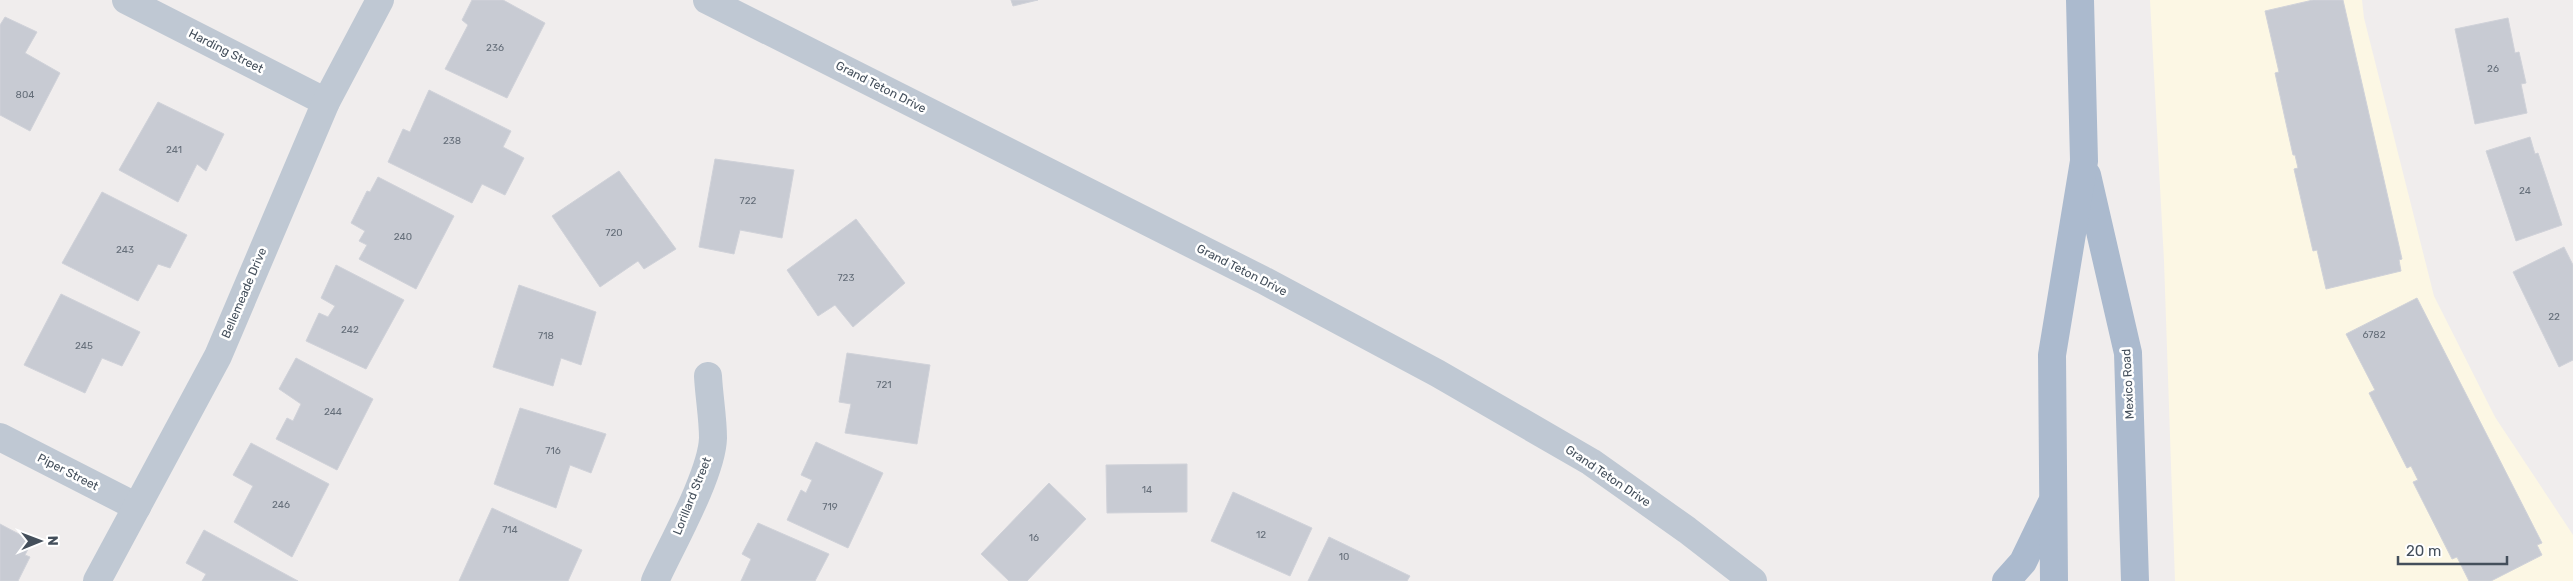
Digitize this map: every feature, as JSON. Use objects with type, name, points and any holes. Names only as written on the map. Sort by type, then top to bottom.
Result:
[{"type":"main road","name":"Mexico Road","points":[[2054,581],[2052,355],[2084,161],[2080,0]]},
{"type":"main road","name":"Mexico Road","points":[[2084,161],[2128,353],[2135,581]]},
{"type":"main road","points":[[2006,581],[2023,562],[2053,500]]},
{"type":"street","name":"Harding Street","points":[[126,0],[326,102]]},
{"type":"street","name":"Bellemeade Drive","points":[[97,581],[218,356],[326,102],[380,0]]},
{"type":"street","name":"Grand Teton Drive","points":[[707,0],[1263,280],[1436,373],[1591,462],[1687,530],[1753,581]]},
{"type":"street","name":"Lorillard Street","points":[[655,581],[707,465],[713,439],[708,376]]},
{"type":"street","name":"Piper Street","points":[[0,437],[137,507]]},
{"type":"shaded area","points":[[2150,0],[2362,0],[2364,18],[2434,296],[2495,417],[2573,535],[2573,581],[2175,581],[2164,261]]},
{"type":"building","points":[[472,0],[503,0],[545,23],[507,98],[445,69],[468,25],[462,20]]},
{"type":"building","points":[[1011,0],[1038,0],[1013,6]]},
{"type":"building","points":[[2313,0],[2343,0],[2402,259],[2399,260],[2401,271],[2326,289],[2317,250],[2313,251],[2294,169],[2298,168],[2295,155],[2293,155],[2275,73],[2279,72],[2265,11]]},
{"type":"building","points":[[5,17],[37,32],[25,53],[60,73],[30,131],[0,115],[0,25]]},
{"type":"building","points":[[2508,18],[2515,53],[2519,52],[2526,83],[2521,84],[2527,113],[2475,124],[2455,29]]},
{"type":"building","points":[[429,90],[511,131],[503,147],[524,158],[505,195],[482,184],[472,203],[388,162],[403,129],[410,132]]},
{"type":"building","points":[[158,102],[224,134],[206,171],[197,164],[178,202],[119,170]]},
{"type":"building","points":[[2530,137],[2535,154],[2538,153],[2562,225],[2516,241],[2486,151]]},
{"type":"building","points":[[715,159],[794,170],[782,238],[740,230],[734,254],[699,247]]},
{"type":"building","points":[[619,171],[676,249],[644,269],[638,261],[600,287],[552,216]]},
{"type":"building","points":[[378,177],[454,216],[416,289],[359,259],[367,245],[359,241],[365,231],[351,223],[367,191],[370,192]]},
{"type":"building","points":[[102,192],[187,235],[170,268],[158,264],[138,301],[62,263]]},
{"type":"building","points":[[856,219],[905,283],[853,327],[835,305],[818,316],[787,270]]},
{"type":"building","points":[[2564,247],[2573,265],[2573,360],[2559,367],[2513,272]]},
{"type":"building","points":[[336,265],[404,300],[366,369],[306,341],[319,313],[328,317],[335,306],[321,298]]},
{"type":"building","points":[[519,285],[596,312],[581,365],[561,358],[553,386],[493,367]]},
{"type":"building","points":[[61,294],[140,332],[122,366],[102,358],[85,393],[24,365]]},
{"type":"building","points":[[2417,298],[2542,543],[2537,545],[2542,555],[2491,581],[2469,581],[2457,557],[2452,559],[2413,482],[2418,480],[2411,466],[2407,468],[2369,393],[2375,390],[2346,334]]},
{"type":"building","points":[[847,353],[930,365],[917,444],[845,433],[851,404],[839,402]]},
{"type":"building","points":[[296,358],[373,399],[337,470],[276,439],[287,418],[293,421],[301,404],[279,389]]},
{"type":"building","points":[[520,408],[606,434],[591,473],[570,465],[556,508],[494,484]]},
{"type":"building","points":[[816,442],[883,473],[848,548],[787,520],[801,490],[806,493],[812,480],[801,475]]},
{"type":"building","points":[[251,443],[329,484],[292,557],[234,522],[253,486],[233,475]]},
{"type":"building","points":[[1187,464],[1187,512],[1107,513],[1106,465]]},
{"type":"building","points":[[1049,483],[1086,519],[1027,581],[1009,581],[981,554]]},
{"type":"building","points":[[1233,492],[1312,528],[1290,576],[1211,541]]},
{"type":"building","points":[[492,508],[582,550],[568,581],[459,581]]},
{"type":"building","points":[[758,523],[829,554],[815,581],[741,581],[751,559],[742,554]]},
{"type":"building","points":[[0,524],[32,541],[25,555],[30,557],[18,581],[0,581]]},
{"type":"building","points":[[204,530],[298,581],[202,581],[206,574],[186,563]]},
{"type":"building","points":[[1329,537],[1410,576],[1407,581],[1308,581]]}]
